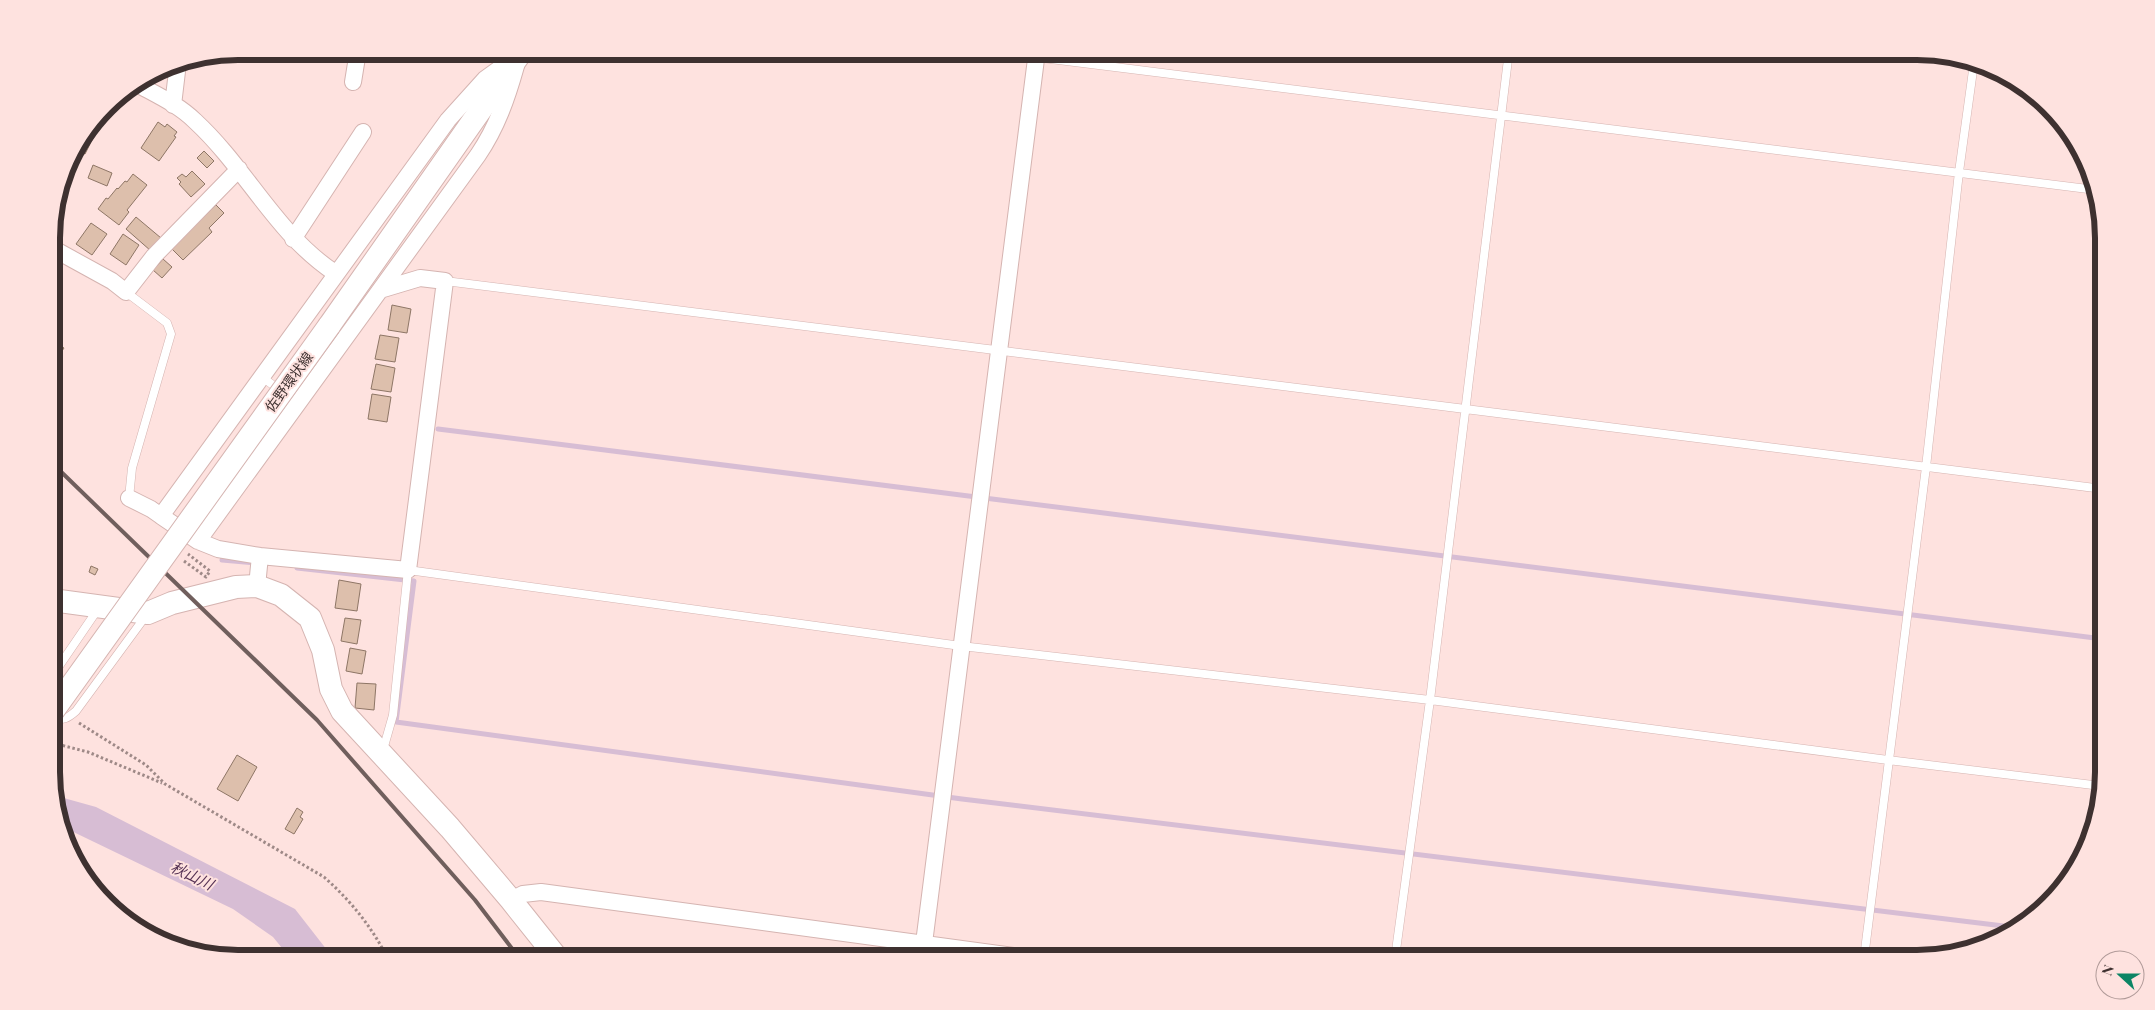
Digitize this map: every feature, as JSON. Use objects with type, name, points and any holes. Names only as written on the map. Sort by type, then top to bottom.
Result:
[{"type":"main road","name":"佐野環状線","points":[[61,714],[329,326],[516,60]]},
{"type":"main road","points":[[60,601],[148,613],[172,603],[209,592],[236,587],[256,586],[281,595],[310,618],[323,650],[331,690],[342,711],[450,828],[551,950]]},
{"type":"street","points":[[353,82],[357,60]]},
{"type":"street","points":[[160,516],[338,275],[448,120],[485,78],[511,60]]},
{"type":"street","points":[[198,541],[375,290],[490,137],[505,104],[519,60]]},
{"type":"street","points":[[923,950],[1035,60]]},
{"type":"street","points":[[173,104],[177,71]]},
{"type":"street","points":[[143,87],[173,104],[195,121],[238,169],[293,239],[338,275]]},
{"type":"street","points":[[293,239],[363,132]]},
{"type":"street","points":[[60,252],[112,281],[126,292],[154,256],[238,169]]},
{"type":"street","points":[[129,498],[151,508],[198,541],[218,549],[260,556],[408,570],[445,280],[420,278],[375,290]]},
{"type":"street","points":[[256,586],[260,556]]},
{"type":"street","points":[[511,900],[523,894],[541,892],[910,950]]},
{"type":"lane","points":[[1081,60],[1501,116],[2088,189]]},
{"type":"lane","points":[[1396,950],[1430,700],[1508,60]]},
{"type":"lane","points":[[1865,950],[1926,467],[1959,172],[1973,69]]},
{"type":"lane","points":[[445,280],[1000,352],[2095,488]]},
{"type":"lane","points":[[126,292],[167,323],[172,334],[132,468],[129,498]]},
{"type":"lane","points":[[262,377],[296,404]]},
{"type":"lane","points":[[379,752],[385,743],[393,715],[408,570],[961,646],[1430,700],[2095,785]]},
{"type":"lane","points":[[60,665],[100,607]]},
{"type":"lane","points":[[61,714],[76,711],[148,613]]},
{"type":"path","points":[[181,550],[210,571],[206,577],[184,561]]},
{"type":"path","points":[[61,714],[146,765],[165,784]]},
{"type":"path","points":[[60,745],[88,752],[165,784],[324,878],[339,890],[374,932],[383,950]]},
{"type":"water","name":"秋山川","points":[[62,798],[96,807],[295,909],[327,950],[284,950],[273,937],[233,909],[70,830]]},
{"type":"building","points":[[158,122],[165,127],[167,124],[177,132],[174,136],[176,137],[159,161],[141,148]]},
{"type":"building","points":[[97,130],[85,154],[82,152]]},
{"type":"building","points":[[204,151],[214,161],[207,168],[197,158]]},
{"type":"building","points":[[93,165],[112,173],[107,186],[88,178]]},
{"type":"building","points":[[192,171],[205,184],[191,197],[179,184],[181,182],[177,178],[182,174],[186,177]]},
{"type":"building","points":[[133,174],[147,185],[127,210],[129,212],[119,225],[98,209],[106,198],[108,199]]},
{"type":"building","points":[[216,205],[224,213],[209,228],[212,232],[183,260],[171,248]]},
{"type":"building","points":[[136,217],[161,238],[151,251],[126,229]]},
{"type":"building","points":[[91,223],[107,234],[92,255],[76,244]]},
{"type":"building","points":[[123,234],[139,245],[126,265],[110,254]]},
{"type":"building","points":[[163,259],[172,267],[162,278],[153,270]]},
{"type":"building","points":[[392,305],[411,309],[407,333],[388,330]]},
{"type":"building","points":[[380,335],[399,338],[395,362],[375,359]]},
{"type":"building","points":[[60,345],[64,348],[60,354]]},
{"type":"building","points":[[376,364],[395,368],[391,392],[371,389]]},
{"type":"building","points":[[372,394],[391,397],[387,422],[368,419]]},
{"type":"building","points":[[91,566],[98,569],[95,575],[89,572]]},
{"type":"building","points":[[339,580],[361,584],[357,611],[335,608]]},
{"type":"building","points":[[345,618],[361,620],[357,644],[341,641]]},
{"type":"building","points":[[350,648],[366,651],[362,674],[346,671]]},
{"type":"building","points":[[357,683],[376,684],[374,710],[355,708]]},
{"type":"building","points":[[237,755],[257,767],[238,801],[217,789]]},
{"type":"building","points":[[297,808],[303,812],[300,817],[303,819],[294,834],[285,829]]},
{"type":"waterway","points":[[438,429],[2095,638]]},
{"type":"waterway","points":[[222,560],[256,563]]},
{"type":"waterway","points":[[297,568],[414,581],[396,722],[962,799],[2006,926]]},
{"type":"railway","points":[[60,471],[317,720],[475,900],[513,950]]}]
